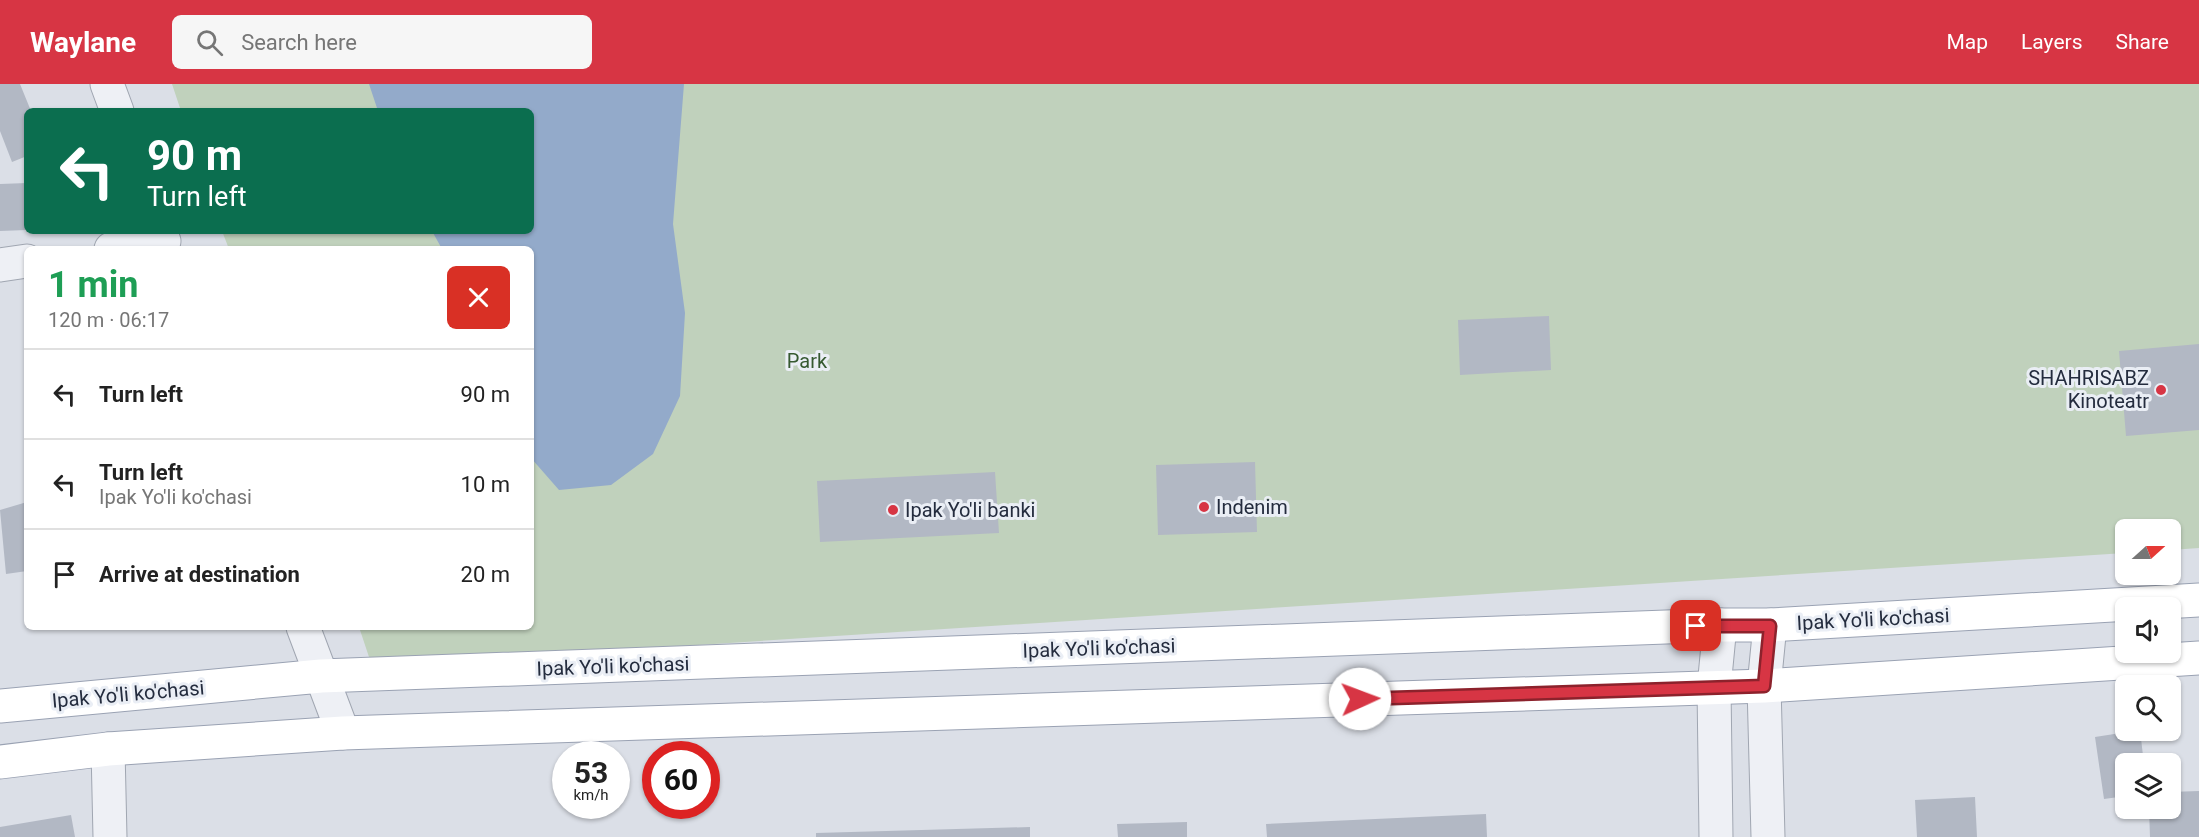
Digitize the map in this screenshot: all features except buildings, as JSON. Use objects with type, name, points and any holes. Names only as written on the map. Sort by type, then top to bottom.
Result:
[{"type":"main road","name":"Ipak Yo'li ko'chasi","points":[[0,706],[321,676],[1720,625],[1770,626],[2199,600]]},
{"type":"main road","points":[[0,762],[108,749],[343,733],[1764,686],[2199,658]]},
{"type":"street","points":[[107,84],[116,108]]},
{"type":"street","points":[[129,246],[164,240]]},
{"type":"street","points":[[0,265],[24,261]]},
{"type":"street","points":[[1716,837],[1714,687],[1720,625]]},
{"type":"street","points":[[1768,837],[1764,686],[1770,626]]},
{"type":"street","points":[[304,630],[343,733]]},
{"type":"street","points":[[108,749],[110,837]]},
{"type":"green space","name":"Park","points":[[172,84],[2199,84],[2199,548],[2181,549],[2181,519],[2115,519],[2115,554],[372,666],[360,630],[534,630],[534,246],[228,246],[223,234],[534,234],[534,108],[180,108]]},
{"type":"water","points":[[369,84],[684,84],[673,224],[685,313],[680,396],[653,454],[611,485],[559,490],[534,461],[534,246],[440,246],[434,234],[534,234],[534,108],[377,108]]},
{"type":"place","name":"SHAHRISABZ Kinoteatr","points":[[2161,390]]},
{"type":"place","name":"Indenim","points":[[1204,507]]},
{"type":"place","name":"Ipak Yo'li banki","points":[[893,510]]},
{"type":"route","points":[[1360,699],[1764,686],[1770,626],[1696,626]]}]
